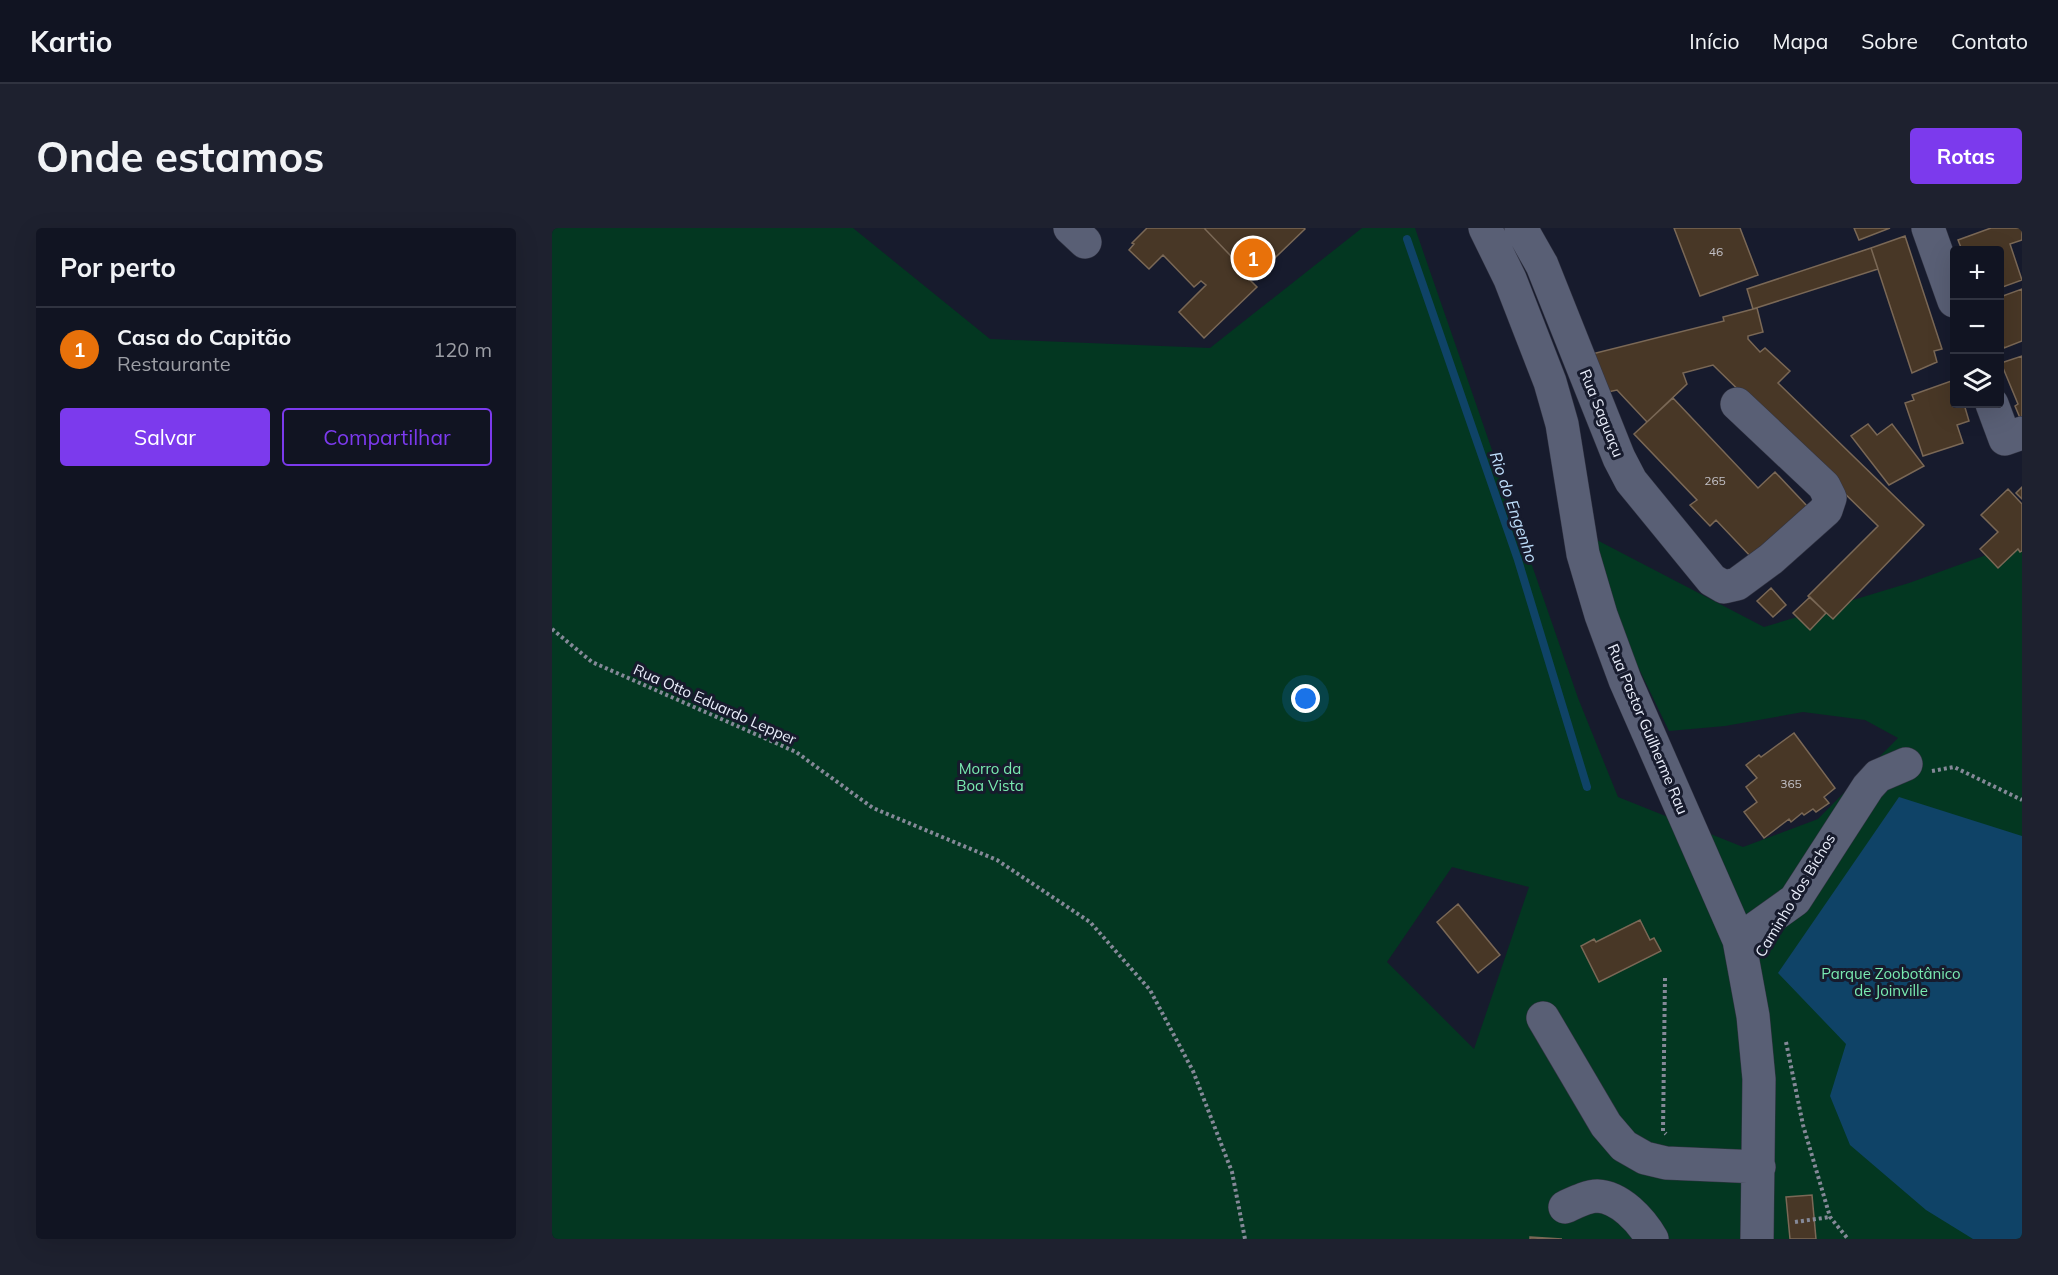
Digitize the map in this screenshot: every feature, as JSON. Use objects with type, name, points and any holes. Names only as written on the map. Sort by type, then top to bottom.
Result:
[{"type":"street","name":"Rua Pastor Guilherme Rau","points":[[1485,228],[1510,279],[1546,373],[1562,424],[1583,554],[1601,615],[1625,680],[1739,940],[1753,1016],[1759,1079],[1757,1239]]},
{"type":"street","name":"Rua Saguaçu","points":[[1521,228],[1542,265],[1619,458],[1631,481],[1712,580],[1724,587],[1737,584],[1771,559],[1826,510],[1830,498],[1824,486],[1737,404]]},
{"type":"street","points":[[1928,228],[1954,300]]},
{"type":"street","points":[[1527,324],[1547,333],[1570,334]]},
{"type":"street","points":[[1546,373],[1556,352],[1570,334]]},
{"type":"street","points":[[1994,408],[2006,439],[2022,433]]},
{"type":"street","points":[[1739,940],[1796,900],[1868,787],[1878,776],[1916,768]]},
{"type":"street","points":[[1544,1018],[1606,1125],[1624,1146],[1645,1158],[1666,1163],[1759,1167]]},
{"type":"street","points":[[1565,1207],[1596,1196],[1621,1203],[1652,1239]]},
{"type":"path","name":"Rua Otto Eduardo Lepper","points":[[552,629],[592,662],[796,752],[873,808],[997,860],[1090,922],[1150,990],[1193,1071],[1232,1172],[1245,1239]]},
{"type":"path","points":[[1916,768],[1954,766],[2022,800]]},
{"type":"path","points":[[1665,978],[1663,1131],[1669,1137]]},
{"type":"path","points":[[1785,1038],[1803,1125],[1830,1217],[1848,1239]]},
{"type":"path","points":[[1795,1222],[1830,1217]]},
{"type":"green space","name":"Morro da Boa Vista","points":[[552,228],[853,228],[990,339],[1210,348],[1362,228],[1415,228],[1578,698],[1618,797],[1743,847],[1818,819],[1898,738],[1865,720],[1803,712],[1725,726],[1669,731],[1615,619],[1593,538],[1764,627],[1909,583],[2022,542],[2022,1239],[552,1239]],"holes":[[[1452,867],[1529,887],[1474,1049],[1387,962]]]},
{"type":"water","name":"Parque Zoobotânico de Joinville","points":[[1899,797],[2022,836],[2022,1239],[1973,1239],[1926,1210],[1850,1145],[1830,1096],[1846,1044],[1778,973]]},
{"type":"building","points":[[1147,228],[1204,228],[1253,279],[1250,280],[1257,287],[1204,338],[1179,312],[1206,285],[1201,281],[1194,287],[1163,255],[1149,269],[1129,250],[1134,244],[1132,243]]},
{"type":"building","points":[[1204,228],[1304,228],[1305,229],[1253,279]]},
{"type":"building","points":[[1674,228],[1740,228],[1758,275],[1700,296]]},
{"type":"building","points":[[1854,228],[1890,228],[1859,240]]},
{"type":"building","points":[[1991,228],[2022,228],[2022,240],[2010,244],[2022,280],[2004,287],[2004,246],[1960,246],[1958,240]]},
{"type":"building","points":[[1905,236],[1942,349],[1934,351],[1937,362],[1912,373],[1871,248]]},
{"type":"building","points":[[1871,248],[1878,269],[1753,309],[1747,289]]},
{"type":"building","points":[[2022,289],[2022,341],[2004,348],[2004,300],[2004,296]]},
{"type":"building","points":[[1757,308],[1763,332],[1748,336],[1748,339],[1760,352],[1765,348],[1790,371],[1778,383],[1924,525],[1833,619],[1808,596],[1878,526],[1713,365],[1683,373],[1687,384],[1647,422],[1617,390],[1608,392],[1592,354],[1724,321],[1723,317]]},
{"type":"building","points":[[2022,356],[2022,417],[2020,418],[2015,406],[2018,404],[2004,370],[2004,362]]},
{"type":"building","points":[[1950,381],[1950,408],[1965,408],[1969,421],[1957,425],[1963,443],[1923,456],[1905,403],[1914,400],[1912,395]]},
{"type":"building","points":[[1673,398],[1758,488],[1775,472],[1808,507],[1753,559],[1716,520],[1710,526],[1690,505],[1697,500],[1634,434]]},
{"type":"building","points":[[1868,424],[1877,435],[1892,424],[1924,466],[1889,485],[1851,436]]},
{"type":"building","points":[[2022,487],[2022,499],[2016,493]]},
{"type":"building","points":[[2008,489],[2022,504],[2022,551],[2018,549],[1998,568],[1980,549],[1998,532],[1981,515]]},
{"type":"building","points":[[1771,588],[1786,605],[1773,617],[1757,601]]},
{"type":"building","points":[[1810,597],[1826,613],[1810,630],[1793,613]]},
{"type":"building","points":[[1794,733],[1835,788],[1824,797],[1829,803],[1816,812],[1813,809],[1804,815],[1802,813],[1791,822],[1789,819],[1764,838],[1744,812],[1757,802],[1746,787],[1757,778],[1746,765]]},
{"type":"building","points":[[1458,904],[1500,955],[1478,973],[1437,922]]},
{"type":"building","points":[[1640,920],[1650,940],[1654,938],[1661,951],[1599,982],[1581,946],[1594,939],[1596,942]]},
{"type":"building","points":[[1812,1195],[1816,1239],[1790,1239],[1786,1197]]},
{"type":"building","points":[[1530,1237],[1562,1239],[1530,1239]]},
{"type":"waterway","name":"Rio do Engenho","points":[[1407,239],[1518,560],[1587,787]]},
{"type":"place","name":"Casa do Capitão","points":[[1253,258]]}]
